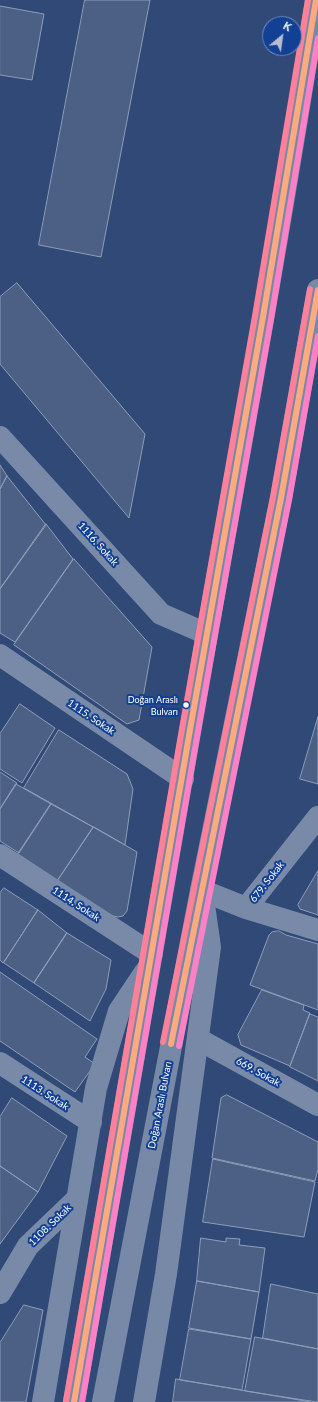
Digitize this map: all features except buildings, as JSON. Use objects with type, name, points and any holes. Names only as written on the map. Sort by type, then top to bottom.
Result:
[{"type":"main road","points":[[74,1402],[292,154],[316,0]]},
{"type":"main road","name":"Doğan Araslı Bulvarı","points":[[103,1402],[201,890],[281,498],[318,290]]},
{"type":"main road","points":[[144,1402],[166,1274],[210,947],[201,890]]},
{"type":"main road","points":[[43,1402],[96,1088],[119,1011],[151,959]]},
{"type":"street","name":"1116. Sokak","points":[[0,437],[161,614],[207,634]]},
{"type":"street","name":"1115. Sokak","points":[[0,656],[182,778]]},
{"type":"street","name":"679. Sokak","points":[[201,890],[246,908],[318,817]]},
{"type":"street","name":"1114. Sokak","points":[[0,855],[151,959]]},
{"type":"street","points":[[246,908],[318,930]]},
{"type":"street","name":"669. Sokak","points":[[198,1039],[318,1105]]},
{"type":"street","name":"1113. Sokak","points":[[0,1063],[90,1122]]},
{"type":"street","name":"1108. Sokak","points":[[0,1293],[6,1267],[77,1199]]},
{"type":"transit line","points":[[66,1401],[255,316],[308,0]]},
{"type":"transit line","points":[[74,1402],[263,317],[316,0]]},
{"type":"transit line","points":[[82,1402],[271,319],[318,38]]},
{"type":"transit line","points":[[163,1042],[273,497],[310,289]]},
{"type":"transit line","points":[[171,1044],[281,498],[318,290]]},
{"type":"transit line","points":[[179,1046],[289,500],[318,336]]},
{"type":"place","name":"Doğan Araslı Bulvarı","points":[[186,705]]}]
